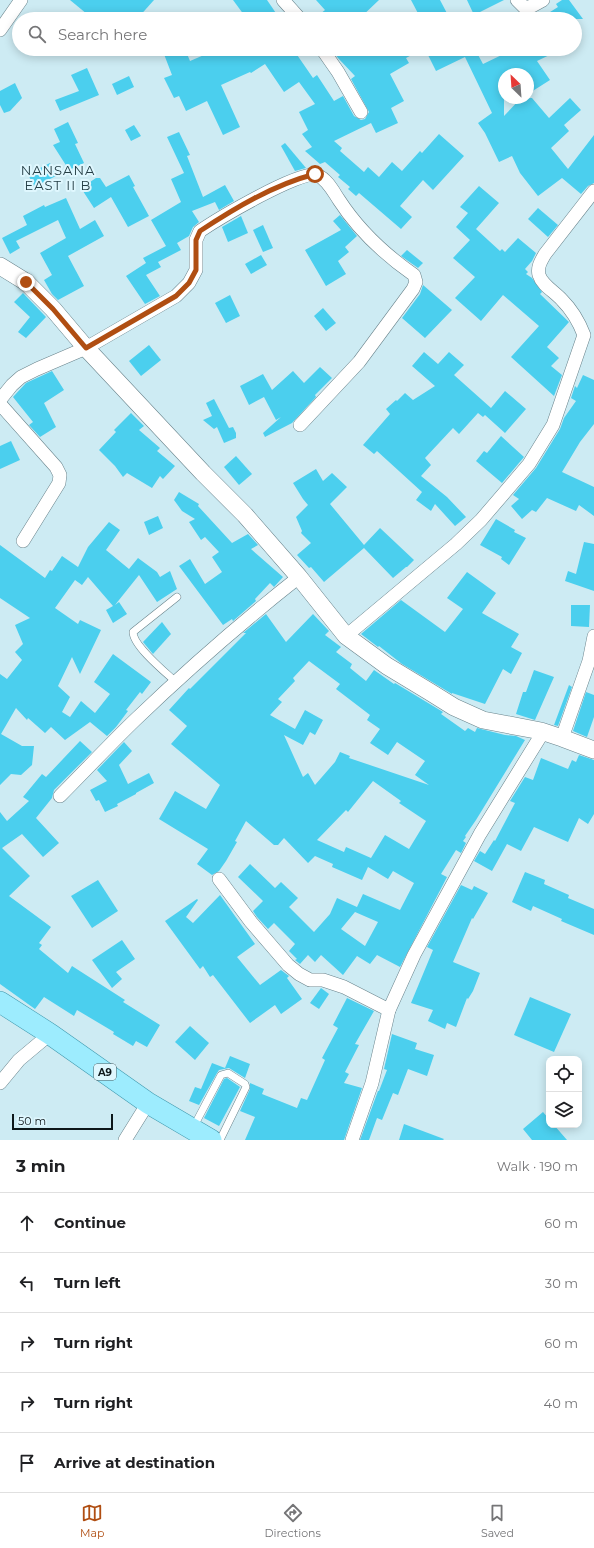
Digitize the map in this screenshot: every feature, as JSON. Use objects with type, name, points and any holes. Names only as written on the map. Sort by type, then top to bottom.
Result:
[{"type":"main road","name":"A9","points":[[0,1002],[50,1034],[148,1103],[211,1140]]},
{"type":"street","points":[[0,30],[4,22],[21,0]]},
{"type":"street","points":[[518,0],[525,8],[543,0]]},
{"type":"street","points":[[285,1],[294,12]]},
{"type":"street","points":[[327,56],[361,112]]},
{"type":"street","points":[[0,400],[12,385],[21,377],[86,348],[176,296],[185,288],[196,270],[196,240],[200,231],[253,199],[300,178],[315,174],[322,177],[330,186],[350,218],[368,238],[414,275],[416,282],[413,289],[359,362],[300,425]]},
{"type":"street","points":[[346,636],[456,544],[481,520],[529,464],[554,425],[584,335],[579,323],[563,301],[542,281],[539,270],[540,263],[545,254],[594,191]]},
{"type":"street","points":[[0,266],[26,282],[53,309],[86,348],[203,473],[245,515],[299,577],[346,636],[388,666],[454,707],[483,720],[541,731],[594,750]]},
{"type":"street","points":[[0,404],[56,467],[60,476],[59,483],[23,541]]},
{"type":"street","points":[[60,796],[134,721],[176,682],[258,609],[299,577]]},
{"type":"street","points":[[562,738],[588,661],[594,636]]},
{"type":"street","points":[[352,1140],[372,1083],[389,1010],[414,955],[480,834],[540,737],[541,731]]},
{"type":"street","points":[[218,879],[251,922],[288,965],[310,980],[323,980],[344,987],[389,1010]]},
{"type":"street","points":[[0,1083],[20,1060],[50,1034]]},
{"type":"street","points":[[126,1140],[148,1103]]},
{"type":"lane","points":[[176,682],[137,644],[133,632],[177,598]]},
{"type":"lane","points":[[192,1129],[221,1075],[228,1074],[245,1084],[246,1087],[220,1140]]},
{"type":"building","points":[[70,0],[154,0],[143,12],[85,12]]},
{"type":"building","points":[[233,0],[267,0],[275,12],[242,12]]},
{"type":"building","points":[[316,0],[379,0],[366,12],[323,12],[325,10]]},
{"type":"building","points":[[411,0],[440,0],[446,12],[417,12]]},
{"type":"building","points":[[467,0],[504,0],[480,12],[473,12]]},
{"type":"building","points":[[562,0],[569,0],[578,12],[550,12],[558,7],[556,4]]},
{"type":"building","points":[[165,56],[188,56],[190,61],[202,56],[298,56],[313,78],[317,75],[334,101],[343,96],[354,116],[361,120],[365,119],[369,112],[351,79],[355,76],[337,56],[410,56],[406,58],[409,63],[390,74],[404,101],[391,108],[398,123],[376,133],[371,123],[334,141],[342,148],[340,151],[364,172],[368,167],[379,177],[392,162],[402,171],[420,151],[422,153],[439,134],[464,156],[433,190],[423,180],[400,206],[412,217],[401,229],[359,193],[356,196],[348,189],[350,187],[338,177],[340,175],[325,162],[320,164],[305,151],[312,147],[302,134],[308,130],[299,112],[315,104],[299,82],[284,92],[265,64],[251,73],[250,72],[221,85],[240,127],[223,135],[207,101],[186,111],[179,96],[174,98],[164,78],[172,75]]},
{"type":"building","points":[[428,56],[479,56],[483,64],[500,56],[547,56],[537,61],[550,80],[534,90],[534,68],[498,68],[498,104],[504,104],[504,116],[515,104],[534,104],[534,100],[549,118],[570,98],[581,110],[564,125],[569,131],[551,148],[568,169],[594,135],[594,183],[588,186],[581,194],[562,178],[538,196],[520,173],[512,156],[499,162],[485,133],[478,123],[492,113],[465,57],[436,71]]},
{"type":"building","points":[[87,68],[99,95],[60,111],[55,100],[79,91],[71,75]]},
{"type":"building","points":[[129,76],[134,87],[117,95],[112,84]]},
{"type":"building","points":[[15,83],[22,98],[10,111],[4,113],[0,105],[0,91]]},
{"type":"building","points":[[68,122],[78,143],[75,144],[84,163],[69,170],[53,145],[60,142],[54,129]]},
{"type":"building","points":[[134,125],[141,136],[131,141],[125,130]]},
{"type":"building","points":[[179,132],[190,155],[187,156],[203,197],[225,185],[234,201],[219,210],[215,202],[192,211],[199,222],[193,227],[189,236],[177,243],[181,250],[158,262],[161,267],[146,275],[160,296],[145,304],[126,276],[146,263],[143,258],[166,246],[151,220],[181,202],[171,179],[184,173],[167,137]]},
{"type":"building","points":[[285,143],[306,168],[295,171],[281,146]]},
{"type":"building","points":[[50,163],[56,176],[34,187],[28,174]]},
{"type":"building","points":[[129,175],[135,186],[133,187],[149,216],[128,227],[111,197],[94,208],[81,188],[96,178],[100,178],[106,187]]},
{"type":"building","points":[[479,186],[499,203],[476,229],[500,251],[502,249],[505,252],[518,238],[536,253],[532,261],[525,269],[528,272],[526,274],[532,278],[542,292],[540,294],[569,322],[547,347],[559,358],[551,366],[562,375],[554,396],[511,357],[539,326],[503,295],[481,321],[455,298],[475,277],[453,258],[470,240],[456,227],[468,213],[460,207]]},
{"type":"building","points":[[66,198],[80,229],[95,220],[104,236],[68,256],[84,286],[58,300],[52,294],[44,280],[52,275],[40,253],[66,238],[58,220],[16,241],[20,248],[10,254],[2,238],[27,225],[23,216],[44,205],[45,207]]},
{"type":"building","points":[[538,208],[558,225],[548,237],[528,219]]},
{"type":"building","points":[[340,215],[357,236],[345,247],[349,252],[338,261],[346,274],[326,286],[305,250],[341,230],[333,221]]},
{"type":"building","points":[[241,216],[248,233],[228,242],[222,227]]},
{"type":"building","points":[[263,225],[273,248],[263,252],[253,230]]},
{"type":"building","points":[[407,250],[423,263],[418,268],[401,256]]},
{"type":"building","points":[[261,255],[267,265],[251,274],[245,264]]},
{"type":"building","points":[[423,285],[452,310],[425,338],[402,318],[420,294]]},
{"type":"building","points":[[23,293],[46,317],[26,338],[18,332],[30,317],[14,302]]},
{"type":"building","points":[[230,295],[240,316],[226,323],[215,303]]},
{"type":"building","points":[[323,308],[336,323],[326,331],[314,316]]},
{"type":"building","points":[[149,345],[161,360],[141,376],[129,361]]},
{"type":"building","points":[[424,352],[438,364],[449,352],[464,365],[454,375],[491,408],[505,391],[526,409],[505,433],[485,415],[483,417],[478,413],[459,434],[453,428],[425,458],[431,465],[421,476],[447,497],[466,517],[455,526],[435,504],[431,511],[416,500],[422,492],[377,451],[374,454],[363,445],[390,414],[386,409],[396,400],[397,401],[405,393],[413,400],[435,386],[412,366]]},
{"type":"building","points":[[320,367],[332,378],[315,395],[316,397],[292,423],[265,437],[263,433],[281,417],[276,420],[264,397],[249,405],[240,386],[263,374],[272,390],[293,371],[304,383]]},
{"type":"building","points":[[52,371],[64,390],[44,403],[56,427],[40,437],[29,425],[33,422],[13,397],[26,383]]},
{"type":"building","points":[[583,375],[594,380],[594,424],[580,442],[562,472],[594,487],[594,516],[579,505],[576,511],[547,498],[536,512],[532,510],[522,519],[511,506],[519,499],[513,495],[536,468],[560,429],[564,418],[576,401],[571,398],[575,386],[577,388]]},
{"type":"building","points":[[214,399],[229,428],[233,427],[236,433],[236,438],[224,443],[217,427],[214,429],[203,420],[212,416],[206,403]]},
{"type":"building","points":[[131,413],[144,426],[139,430],[160,448],[157,451],[175,466],[163,479],[160,476],[152,488],[127,473],[123,477],[115,466],[99,450],[116,432],[114,430]]},
{"type":"building","points":[[501,436],[524,457],[502,483],[476,461],[484,451],[487,453]]},
{"type":"building","points":[[11,441],[20,460],[0,469],[0,446]]},
{"type":"building","points":[[236,456],[252,474],[239,485],[224,467]]},
{"type":"building","points":[[316,469],[323,481],[332,473],[347,487],[330,504],[364,545],[380,528],[414,560],[407,567],[393,578],[364,548],[324,582],[311,567],[309,568],[297,555],[311,543],[301,533],[302,531],[296,517],[308,505],[293,483]]},
{"type":"building","points":[[179,492],[199,504],[198,506],[232,543],[248,534],[258,545],[251,549],[283,577],[274,587],[270,583],[255,599],[256,601],[233,621],[232,619],[223,625],[179,566],[190,559],[205,584],[222,572],[212,557],[219,552],[205,537],[201,540],[189,522],[195,519],[182,511],[174,500]]},
{"type":"building","points":[[158,516],[163,528],[149,535],[144,522]]},
{"type":"building","points":[[496,519],[515,530],[514,532],[526,538],[509,565],[501,559],[502,557],[480,545]]},
{"type":"building","points":[[109,522],[120,530],[106,550],[129,569],[138,558],[157,572],[160,577],[170,571],[177,589],[157,602],[139,575],[115,605],[119,602],[127,614],[113,623],[106,610],[113,606],[88,577],[82,585],[75,580],[55,608],[78,624],[80,620],[101,630],[80,674],[72,657],[58,686],[70,697],[62,712],[70,717],[81,701],[95,713],[110,694],[94,682],[113,654],[151,682],[142,694],[140,692],[126,710],[128,711],[116,727],[107,736],[90,722],[65,740],[51,727],[45,733],[28,718],[27,720],[16,708],[1,734],[22,746],[34,746],[32,765],[21,775],[11,774],[0,785],[0,674],[7,679],[22,660],[15,652],[23,644],[15,625],[30,618],[0,598],[0,545],[45,578],[50,570],[52,571],[62,556],[78,567],[88,547]]},
{"type":"building","points":[[584,542],[594,544],[594,591],[565,581],[568,571],[576,574]]},
{"type":"building","points":[[467,572],[496,593],[482,613],[519,634],[511,647],[522,653],[511,674],[503,669],[485,704],[452,694],[402,664],[361,634],[401,600],[445,632],[463,609],[447,598]]},
{"type":"building","points":[[571,605],[590,605],[589,627],[571,626]]},
{"type":"building","points":[[266,614],[286,642],[313,614],[329,631],[325,635],[341,647],[336,652],[352,664],[350,668],[366,681],[374,670],[394,684],[395,683],[443,712],[441,714],[465,731],[468,728],[475,732],[477,728],[505,735],[516,736],[525,740],[465,836],[466,837],[463,841],[466,843],[461,853],[456,850],[441,874],[447,877],[400,967],[377,955],[370,964],[357,956],[343,975],[321,955],[315,962],[308,955],[300,964],[295,960],[297,959],[289,951],[295,944],[274,923],[268,929],[257,917],[253,911],[263,901],[238,877],[250,864],[275,888],[281,882],[298,898],[289,907],[314,932],[330,914],[337,898],[357,907],[363,894],[400,910],[414,883],[393,871],[388,879],[368,867],[362,880],[332,867],[333,864],[315,856],[308,863],[284,838],[278,845],[274,845],[246,821],[235,841],[237,842],[226,861],[219,871],[212,875],[197,864],[208,849],[159,819],[175,791],[206,809],[220,785],[171,744],[187,726],[169,710],[189,688],[190,689],[246,633],[243,633]],"holes":[[[309,661],[340,684],[336,689],[370,715],[367,720],[380,729],[370,743],[388,755],[397,742],[425,761],[415,775],[429,785],[349,758],[350,756],[340,752],[335,762],[315,785],[308,773],[303,777],[284,735],[303,745],[310,732],[315,735],[323,720],[305,710],[295,729],[270,715],[282,702],[278,699],[295,681],[293,678]],[[373,781],[401,801],[399,803],[426,821],[409,849],[385,835],[371,858],[346,847],[344,852],[317,840],[346,810],[348,812]],[[355,912],[378,922],[365,946],[341,929]]]},
{"type":"building","points":[[162,622],[171,634],[153,654],[143,642]]},
{"type":"building","points":[[534,670],[554,677],[535,720],[516,714],[523,692],[526,692]]},
{"type":"building","points":[[569,685],[572,687],[558,726],[554,725]]},
{"type":"building","points":[[586,692],[594,695],[594,717],[587,737],[573,731]]},
{"type":"building","points":[[80,741],[92,752],[54,790],[52,798],[36,818],[59,843],[43,857],[22,834],[2,848],[30,876],[9,896],[51,927],[39,943],[42,945],[39,949],[68,973],[72,966],[125,1000],[123,1002],[160,1025],[147,1047],[136,1041],[133,1046],[113,1034],[114,1032],[77,1010],[74,1016],[44,997],[35,1009],[0,984],[0,812],[7,821],[29,801],[23,797],[42,774],[46,777]]},
{"type":"building","points":[[124,742],[132,751],[119,765],[128,784],[149,773],[154,783],[117,804],[118,806],[105,812],[99,800],[96,801],[90,790],[107,781],[97,770]]},
{"type":"building","points":[[579,755],[594,760],[594,814],[588,824],[579,818],[568,842],[534,827],[521,851],[507,844],[492,871],[474,861],[480,851],[485,854],[494,840],[495,841],[515,803],[510,801],[525,777],[533,780],[541,758],[568,769],[572,760],[576,762]]},
{"type":"building","points":[[525,872],[545,880],[544,884],[569,895],[568,898],[594,909],[594,935],[561,921],[562,919],[533,906],[531,911],[512,902]]},
{"type":"building","points":[[98,880],[118,911],[92,928],[71,896]]},
{"type":"building","points":[[461,885],[472,890],[474,886],[488,893],[473,919],[472,918],[453,962],[480,973],[473,991],[468,999],[467,998],[456,1027],[447,1023],[445,1029],[428,1021],[433,1010],[411,1003],[433,950],[427,947]]},
{"type":"building","points":[[220,895],[255,944],[237,957],[260,985],[281,970],[289,976],[287,978],[302,999],[281,1014],[275,1005],[250,1023],[213,975],[210,977],[203,966],[200,969],[165,921],[197,899],[198,900],[186,917],[193,923]]},
{"type":"building","points":[[122,940],[135,959],[116,972],[122,979],[112,988],[92,960]]},
{"type":"building","points":[[321,988],[329,994],[319,1009],[310,1003]]},
{"type":"building","points":[[530,997],[571,1014],[554,1052],[514,1035]]},
{"type":"building","points":[[347,998],[374,1011],[355,1044],[359,1045],[345,1072],[349,1074],[344,1083],[362,1088],[344,1140],[245,1140],[255,1117],[240,1111],[250,1089],[250,1083],[264,1089],[262,1094],[297,1108],[301,1098],[307,1100],[325,1060],[322,1058],[338,1028],[333,1025]]},
{"type":"building","points":[[190,1026],[209,1043],[195,1060],[175,1042]]},
{"type":"building","points":[[392,1034],[417,1043],[415,1049],[434,1055],[427,1076],[408,1069],[398,1095],[393,1093],[382,1120],[377,1118],[369,1140],[360,1140],[387,1070],[384,1069]]},
{"type":"building","points":[[230,1056],[250,1064],[245,1078],[229,1068],[219,1070],[199,1105],[189,1101],[195,1087],[201,1089],[212,1063],[225,1068]]},
{"type":"building","points":[[227,1078],[240,1087],[219,1126],[204,1118],[224,1079]]},
{"type":"building","points":[[543,1112],[546,1116],[546,1128],[557,1128],[567,1140],[532,1140],[523,1129]]},
{"type":"building","points":[[404,1124],[444,1139],[399,1140]]},
{"type":"district","name":"NANSANA EAST II B","points":[[58,178]]},
{"type":"route","points":[[26,282],[53,309],[86,348],[176,296],[189,283],[196,270],[196,240],[200,231],[253,199],[300,178],[315,174]]}]
